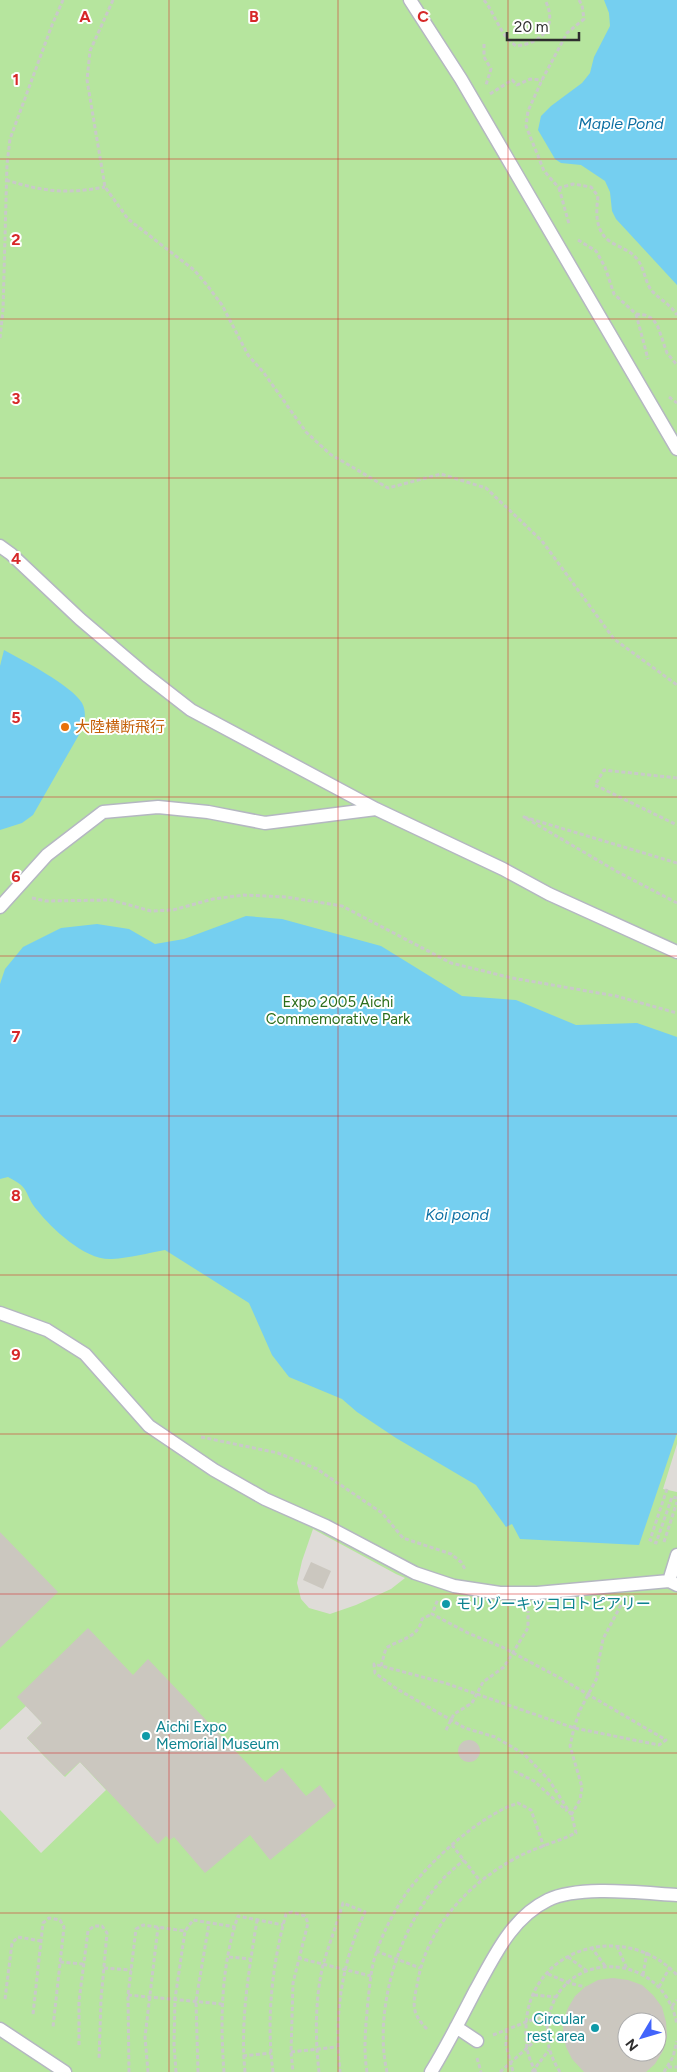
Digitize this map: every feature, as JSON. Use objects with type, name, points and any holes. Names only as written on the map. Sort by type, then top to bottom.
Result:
[{"type":"lane","points":[[410,0],[461,79],[677,449]]},
{"type":"lane","points":[[0,546],[11,554],[80,619],[146,675],[192,710],[376,809],[503,869],[549,894],[677,952]]},
{"type":"lane","points":[[0,907],[48,856],[103,812],[158,807],[208,812],[265,822],[376,809]]},
{"type":"lane","points":[[0,1313],[47,1330],[84,1354],[150,1426],[214,1470],[265,1499],[326,1526],[415,1572],[464,1588],[500,1593],[528,1593],[630,1584],[673,1583],[677,1555]]},
{"type":"lane","points":[[431,2072],[500,1944],[519,1921],[548,1900],[579,1892],[677,1895]]},
{"type":"lane","points":[[456,2026],[477,2041]]},
{"type":"lane","points":[[0,2029],[65,2072]]},
{"type":"path","points":[[0,338],[6,180],[10,139],[63,0]]},
{"type":"path","points":[[113,0],[90,51],[87,80],[106,188],[128,219],[194,270],[207,285],[222,305],[248,355],[264,373],[306,432],[330,454],[388,488],[441,474],[486,488],[542,541],[614,639],[677,685]]},
{"type":"path","points":[[484,0],[501,31],[516,46],[528,45],[546,32],[550,24],[550,10],[545,0]]},
{"type":"path","points":[[570,227],[559,188],[544,171],[526,126],[528,111],[567,33],[584,18],[582,5],[579,0]]},
{"type":"path","points":[[489,94],[512,80],[517,85],[530,79],[542,80]]},
{"type":"path","points":[[6,180],[38,190],[77,192],[106,188]]},
{"type":"path","points":[[559,188],[573,184],[591,187],[598,196],[596,214],[601,230],[608,240],[623,247],[636,258],[644,270],[651,290],[670,304],[677,314]]},
{"type":"path","points":[[574,234],[578,241],[596,251],[605,267],[614,294],[636,314],[650,366]]},
{"type":"path","points":[[636,314],[645,315],[653,319],[658,326],[667,354],[677,365]]},
{"type":"path","points":[[664,390],[677,403]]},
{"type":"path","points":[[677,778],[604,770],[595,785],[677,825]]},
{"type":"path","points":[[677,863],[524,817],[616,871],[677,903]]},
{"type":"path","points":[[12,894],[46,901],[111,900],[151,911],[174,910],[213,899],[244,895],[286,897],[342,906],[451,963],[512,978],[616,996],[677,1012]]},
{"type":"path","points":[[194,1436],[278,1453],[318,1469],[382,1513],[402,1538],[451,1554],[461,1562],[467,1574],[464,1588]]},
{"type":"path","points":[[667,1489],[650,1540],[656,1543],[672,1497],[677,1498]]},
{"type":"path","points":[[662,1547],[677,1502]]},
{"type":"path","points":[[381,1666],[386,1648],[411,1637],[420,1629],[422,1619],[432,1614],[445,1582]]},
{"type":"path","points":[[572,1816],[580,1800],[582,1788],[570,1746],[574,1728],[580,1710],[597,1678],[603,1639],[630,1584]]},
{"type":"path","points":[[446,1730],[454,1714],[472,1703],[483,1682],[504,1667],[528,1628],[528,1593]]},
{"type":"path","points":[[427,2029],[417,2018],[414,2005],[420,1968],[429,1946],[453,1908],[480,1881],[517,1857],[576,1834],[572,1816],[549,1780],[524,1754],[495,1737],[465,1728],[397,1688],[375,1673],[374,1664],[444,1683],[574,1728],[659,1745],[666,1740],[589,1694],[512,1653],[432,1614]]},
{"type":"path","points":[[514,1771],[534,1781],[572,1816]]},
{"type":"path","points":[[367,2072],[364,2028],[376,1951],[410,1888],[452,1845],[471,1829],[507,1806],[518,1803],[531,1810],[544,1846]]},
{"type":"path","points":[[452,1845],[480,1881]]},
{"type":"path","points":[[387,2072],[384,2046],[386,2007],[396,1958],[418,1913],[441,1882],[464,1860]]},
{"type":"path","points":[[319,2072],[316,2049],[318,1989],[343,1903],[365,1912],[354,1935],[339,1996],[337,2047],[340,2072]]},
{"type":"path","points":[[273,2072],[270,2053],[270,2016],[283,1925],[286,1914],[292,1912],[305,1916],[308,1923],[293,1983],[291,2052],[293,2072]]},
{"type":"path","points":[[224,2072],[222,2004],[229,1957],[238,1916],[283,1925]]},
{"type":"path","points":[[34,2014],[42,1923],[49,1918],[60,1920],[64,1927],[53,2027]]},
{"type":"path","points":[[176,2072],[174,2044],[175,1999],[185,1931],[194,1920],[235,1927]]},
{"type":"path","points":[[245,2072],[242,2038],[244,2000],[257,1920]]},
{"type":"path","points":[[198,2072],[196,2002],[209,1922]]},
{"type":"path","points":[[129,2072],[128,1995],[136,1929],[143,1925],[185,1931]]},
{"type":"path","points":[[79,2044],[79,2001],[88,1931],[94,1926],[102,1926],[107,1933],[99,2060]]},
{"type":"path","points":[[148,2072],[145,2037],[158,1927]]},
{"type":"path","points":[[5,1999],[12,1943],[18,1937],[41,1940]]},
{"type":"path","points":[[617,1945],[627,1969]]},
{"type":"path","points":[[534,2071],[527,2047],[526,2022],[534,1994],[548,1974],[568,1957],[591,1948],[617,1945],[647,1952],[670,1967],[677,1975]]},
{"type":"path","points":[[591,1948],[606,1967]]},
{"type":"path","points":[[376,1951],[420,1968]]},
{"type":"path","points":[[643,1975],[647,1952]]},
{"type":"path","points":[[229,1957],[250,1960]]},
{"type":"path","points":[[568,1957],[587,1972]]},
{"type":"path","points":[[298,1958],[371,1976]]},
{"type":"path","points":[[60,1962],[84,1964]]},
{"type":"path","points":[[560,2072],[549,2050],[547,2031],[550,2013],[557,1997],[569,1983],[587,1972],[606,1967],[627,1969],[643,1975],[659,1987],[672,2006],[677,2025]]},
{"type":"path","points":[[659,1987],[670,1967]]},
{"type":"path","points":[[104,1968],[131,1970]]},
{"type":"path","points":[[548,1974],[569,1983],[585,1987]]},
{"type":"path","points":[[534,1994],[557,1997]]},
{"type":"path","points":[[128,1995],[222,2004]]},
{"type":"path","points":[[672,2006],[677,2000]]},
{"type":"path","points":[[477,2041],[550,2013]]},
{"type":"path","points":[[507,2029],[506,2045],[513,2072]]},
{"type":"path","points":[[500,2072],[509,2062],[547,2031]]},
{"type":"path","points":[[664,2072],[676,2048],[677,2041]]},
{"type":"path","points":[[291,2052],[337,2047]]},
{"type":"path","points":[[534,2071],[549,2050]]},
{"type":"path","points":[[243,2056],[270,2053]]},
{"type":"path","points":[[668,2067],[677,2067]]},
{"type":"green space","name":"Expo 2005 Aichi Commemorative Park","points":[[0,0],[677,0],[677,2072],[0,2072]]},
{"type":"shaded area","points":[[677,1444],[677,1492],[663,1489]]},
{"type":"shaded area","points":[[313,1529],[405,1578],[391,1589],[356,1605],[330,1614],[309,1608],[301,1599],[297,1583]]},
{"type":"shaded area","points":[[26,1706],[42,1723],[27,1738],[44,1756],[65,1777],[80,1762],[106,1790],[41,1853],[0,1810],[0,1730]]},
{"type":"water","name":"Maple Pond","points":[[604,0],[677,0],[677,285],[616,219],[612,211],[610,192],[605,181],[581,165],[561,163],[555,159],[538,130],[541,116],[551,106],[582,83],[590,73],[594,57],[610,26],[609,13]]},
{"type":"water","points":[[4,650],[68,689],[82,703],[85,717],[84,726],[33,815],[22,823],[0,830],[0,666]]},
{"type":"water","name":"Koi pond","points":[[246,916],[282,919],[381,946],[462,996],[516,1000],[576,1025],[637,1023],[677,1037],[677,1433],[639,1545],[520,1539],[512,1524],[506,1527],[476,1485],[396,1438],[357,1412],[342,1399],[289,1377],[272,1355],[249,1303],[165,1250],[112,1259],[91,1255],[70,1242],[51,1226],[37,1210],[21,1185],[8,1177],[0,1179],[0,984],[5,969],[23,947],[61,928],[97,924],[129,929],[155,944],[184,939]]},
{"type":"building","points":[[0,1532],[58,1592],[0,1648]]},
{"type":"building","points":[[311,1562],[331,1571],[323,1589],[303,1580]]},
{"type":"building","points":[[88,1628],[133,1675],[148,1659],[265,1782],[282,1768],[306,1796],[320,1785],[336,1806],[270,1860],[250,1835],[205,1873],[174,1837],[170,1840],[166,1836],[158,1844],[80,1762],[64,1776],[27,1738],[42,1723],[17,1697]]},
{"type":"building","points":[[469,1740],[477,1743],[480,1751],[477,1759],[469,1762],[461,1759],[458,1751],[461,1743]]},
{"type":"building","name":"Circular rest area","points":[[613,1978],[628,1980],[642,1985],[662,2007],[663,2012],[617,2012],[617,2062],[656,2062],[646,2072],[584,2072],[572,2059],[566,2047],[563,2021],[575,1996],[585,1987],[598,1980]]},
{"type":"place","name":"大陸横断飛行","points":[[65,727]]},
{"type":"place","name":"モリゾーキッコロトピアリー","points":[[446,1604]]},
{"type":"place","name":"Aichi Expo Memorial Museum","points":[[146,1736]]},
{"type":"place","name":"Circular rest area","points":[[595,2028]]}]
